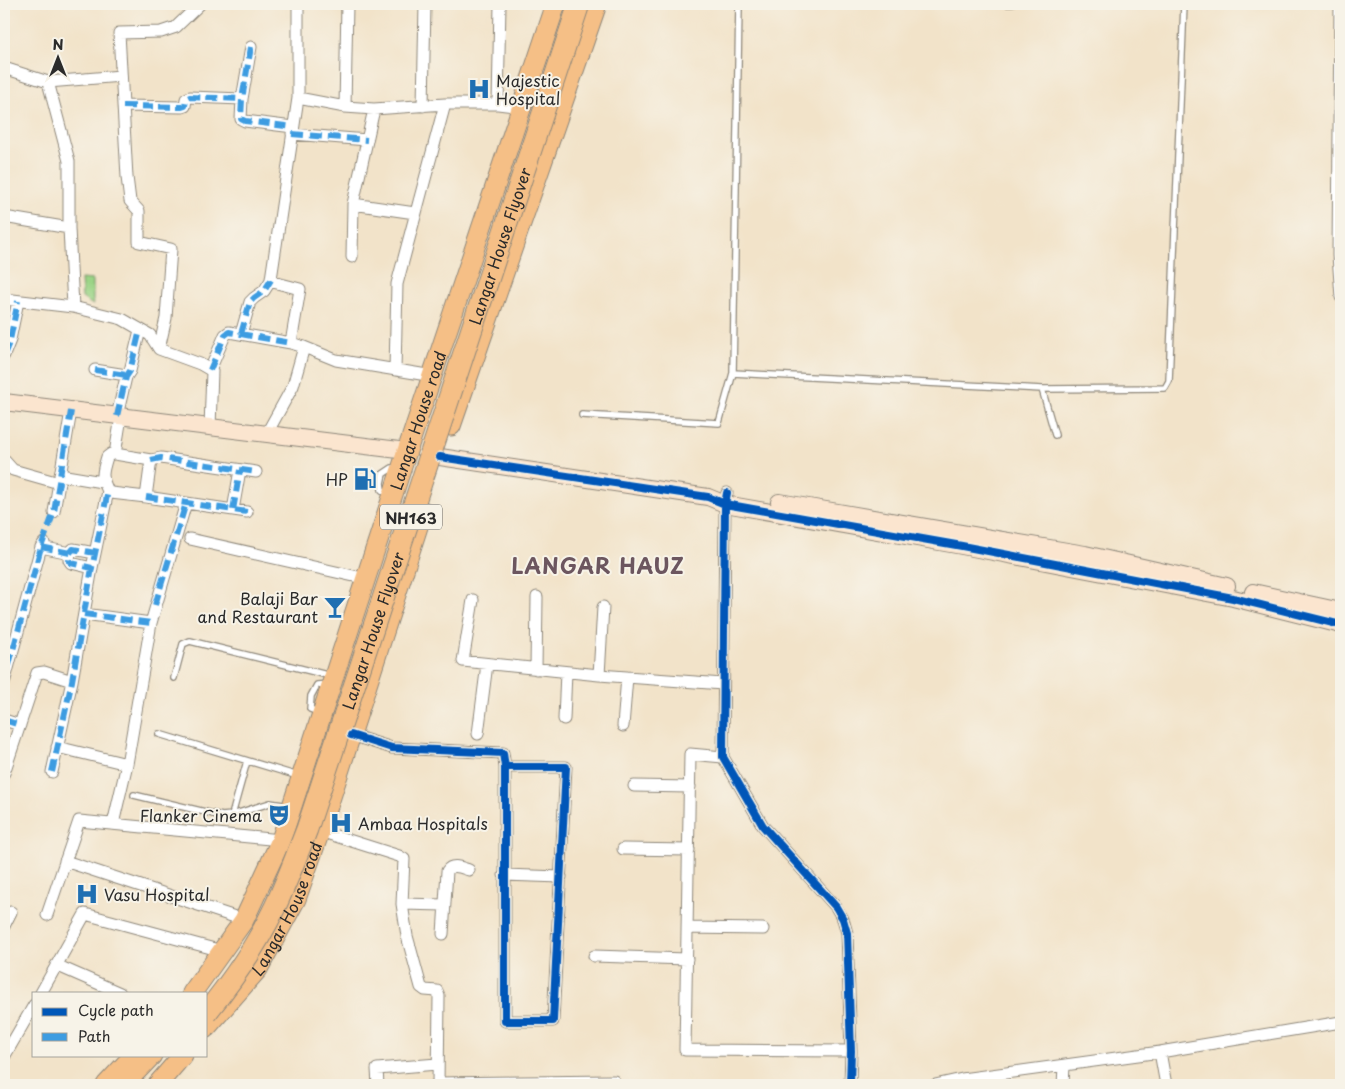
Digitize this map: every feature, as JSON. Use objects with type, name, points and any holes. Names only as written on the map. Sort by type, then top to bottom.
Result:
[{"type":"highway","name":"Langar House Flyover","points":[[207,992],[241,944],[264,903],[296,824],[564,4]]},
{"type":"highway","name":"Langar House Flyover","points":[[208,1010],[252,950],[275,908],[307,829],[579,4]]},
{"type":"highway","points":[[122,1085],[150,1056]]},
{"type":"highway","points":[[140,1085],[167,1056]]},
{"type":"main road","name":"Langar House road","points":[[193,992],[244,920],[279,846],[407,451],[556,4]]},
{"type":"main road","name":"Langar House road","points":[[208,1026],[258,969],[296,900],[440,457],[597,4]]},
{"type":"main road","points":[[435,369],[469,372]]},
{"type":"main road","points":[[369,571],[404,571]]},
{"type":"main road","points":[[279,846],[309,862]]},
{"type":"main road","points":[[106,1085],[133,1056]]},
{"type":"main road","points":[[157,1085],[182,1056]]},
{"type":"street","points":[[159,349],[166,318],[171,249],[138,242],[139,211],[130,201],[127,177],[119,33],[161,32],[176,27],[200,4]]},
{"type":"street","points":[[241,334],[250,302],[264,291],[271,280],[298,98],[298,4]]},
{"type":"street","points":[[345,107],[347,4]]},
{"type":"street","points":[[423,106],[425,4]]},
{"type":"street","points":[[498,104],[500,4]]},
{"type":"street","points":[[1340,4],[1341,79],[1338,255],[1341,297]]},
{"type":"street","points":[[251,47],[242,99],[242,120],[292,130],[367,140]]},
{"type":"street","points":[[4,68],[48,82],[121,76]]},
{"type":"street","points":[[48,82],[69,161],[69,228],[73,307]]},
{"type":"street","points":[[123,106],[182,107],[185,106],[186,99],[190,97],[242,99]]},
{"type":"street","points":[[298,98],[345,107],[374,109],[445,104],[522,106]]},
{"type":"street","points":[[395,370],[397,284],[445,104]]},
{"type":"street","points":[[352,257],[354,204],[374,109]]},
{"type":"street","points":[[354,204],[415,213]]},
{"type":"street","points":[[4,217],[69,228]]},
{"type":"street","points":[[271,280],[298,287],[301,290],[291,343]]},
{"type":"street","points":[[4,299],[73,307],[122,319],[150,335],[159,349],[200,364],[212,371],[210,427]]},
{"type":"street","points":[[4,355],[10,340],[18,300]]},
{"type":"street","points":[[115,454],[126,375],[131,369],[140,330]]},
{"type":"street","points":[[210,370],[226,334],[231,332],[291,343],[336,360],[395,370],[435,369]]},
{"type":"street","points":[[267,433],[293,386],[304,347]]},
{"type":"street","points":[[95,370],[126,375]]},
{"type":"street","points":[[4,402],[407,451]]},
{"type":"street","points":[[54,512],[71,411]]},
{"type":"street","points":[[52,772],[72,680],[95,552],[105,486],[107,457],[115,454],[151,460],[161,458],[256,472]]},
{"type":"street","points":[[440,457],[708,497],[726,498],[1085,554],[1341,611]]},
{"type":"street","points":[[4,460],[14,470],[105,486],[146,497],[247,512]]},
{"type":"street","points":[[146,497],[151,460]]},
{"type":"street","points":[[233,510],[240,470]]},
{"type":"street","points":[[726,498],[1233,598],[1341,625]]},
{"type":"street","points":[[726,498],[723,757],[763,826],[836,907],[843,919],[847,933],[851,1051],[850,1085]]},
{"type":"street","points":[[113,824],[128,764],[151,623],[186,503]]},
{"type":"street","points":[[190,539],[369,571]]},
{"type":"street","points":[[4,683],[42,545],[70,553]]},
{"type":"street","points":[[92,568],[71,563],[69,560],[70,553],[73,549],[95,552]]},
{"type":"street","points":[[536,669],[537,597]]},
{"type":"street","points":[[473,600],[463,661],[599,676],[723,684]]},
{"type":"street","points":[[599,676],[603,607]]},
{"type":"street","points":[[84,614],[151,623]]},
{"type":"street","points":[[478,734],[487,664]]},
{"type":"street","points":[[4,772],[37,674],[44,672],[72,680]]},
{"type":"street","points":[[564,719],[566,672]]},
{"type":"street","points":[[623,726],[627,677]]},
{"type":"street","points":[[4,720],[20,725]]},
{"type":"street","points":[[351,735],[392,748],[503,753],[505,767],[505,1021],[553,1021],[566,767],[505,767]]},
{"type":"street","points":[[57,747],[128,764]]},
{"type":"street","points":[[723,757],[690,754],[686,1050],[851,1051]]},
{"type":"street","points":[[634,786],[690,787]]},
{"type":"street","points":[[47,915],[79,820],[279,846]]},
{"type":"street","points":[[320,831],[404,859],[402,904],[407,936],[420,984],[425,990],[438,992],[438,1084],[614,1081]]},
{"type":"street","points":[[623,849],[689,850]]},
{"type":"street","points":[[65,861],[244,920]]},
{"type":"street","points":[[442,934],[449,868],[454,866],[469,870]]},
{"type":"street","points":[[504,875],[561,877]]},
{"type":"street","points":[[402,904],[444,905]]},
{"type":"street","points":[[4,926],[11,912]]},
{"type":"street","points":[[42,992],[85,914],[222,951]]},
{"type":"street","points":[[687,928],[763,929]]},
{"type":"street","points":[[594,956],[687,959]]},
{"type":"street","points":[[56,965],[118,992]]},
{"type":"street","points":[[4,1057],[32,1008]]},
{"type":"street","points":[[935,1085],[962,1079],[1160,1052],[1341,1022]]},
{"type":"street","points":[[1160,1052],[1166,1085]]},
{"type":"street","points":[[378,1085],[377,1069],[437,1064]]},
{"type":"street","points":[[1063,1085],[1064,1066]]},
{"type":"lane","points":[[582,415],[718,424],[733,373],[739,4]]},
{"type":"lane","points":[[1004,4],[1012,4]]},
{"type":"lane","points":[[733,373],[1042,389],[1165,388],[1169,381],[1184,4]]},
{"type":"lane","points":[[1042,389],[1055,435]]},
{"type":"lane","points":[[174,678],[183,644],[190,642],[334,680]]},
{"type":"lane","points":[[159,734],[302,777]]},
{"type":"lane","points":[[232,815],[247,761]]},
{"type":"lane","points":[[134,795],[222,816],[232,815],[270,803],[292,806]]},
{"type":"green space","points":[[81,279],[93,280],[93,305],[82,298]]},
{"type":"marked path","points":[[251,47],[242,99],[241,119],[293,127]]},
{"type":"marked path","points":[[123,106],[182,107],[185,106],[186,99],[190,97],[242,99]]},
{"type":"marked path","points":[[292,134],[367,140]]},
{"type":"marked path","points":[[241,334],[250,302],[264,291],[271,280]]},
{"type":"marked path","points":[[4,355],[10,340],[18,301]]},
{"type":"marked path","points":[[117,416],[140,330]]},
{"type":"marked path","points":[[210,370],[225,335],[229,332],[291,343]]},
{"type":"marked path","points":[[95,370],[126,375]]},
{"type":"marked path","points":[[4,683],[41,547],[54,512],[71,411]]},
{"type":"marked path","points":[[151,460],[161,458],[256,472]]},
{"type":"marked path","points":[[233,510],[240,470]]},
{"type":"marked path","points":[[52,772],[72,681],[108,491]]},
{"type":"marked path","points":[[146,497],[247,512]]},
{"type":"marked path","points":[[155,605],[186,503]]},
{"type":"marked path","points":[[41,547],[70,553],[69,560],[71,563],[92,568]]},
{"type":"marked path","points":[[70,553],[73,549],[95,553]]},
{"type":"marked path","points":[[84,614],[151,623]]},
{"type":"marked path","points":[[4,720],[20,725]]},
{"type":"cycle path","points":[[440,457],[708,497],[725,504],[962,546],[1233,598],[1341,625]]},
{"type":"cycle path","points":[[727,493],[725,504],[723,757],[763,826],[836,907],[843,919],[847,933],[851,1051],[850,1085]]},
{"type":"cycle path","points":[[351,735],[392,748],[503,753],[505,767],[566,767],[553,1021],[505,1021],[505,767]]},
{"type":"place","name":"Majestic Hospital","points":[[479,89]]},
{"type":"place","name":"HP","points":[[365,479]]},
{"type":"place","name":"Balaji Bar and Restaurant","points":[[335,607]]},
{"type":"place","name":"Flanker Cinema","points":[[279,815]]},
{"type":"place","name":"Ambaa Hospitals","points":[[341,823]]},
{"type":"place","name":"Vasu Hospital","points":[[87,894]]},
{"type":"district","name":"LANGAR HAUZ","points":[[598,565]]}]
